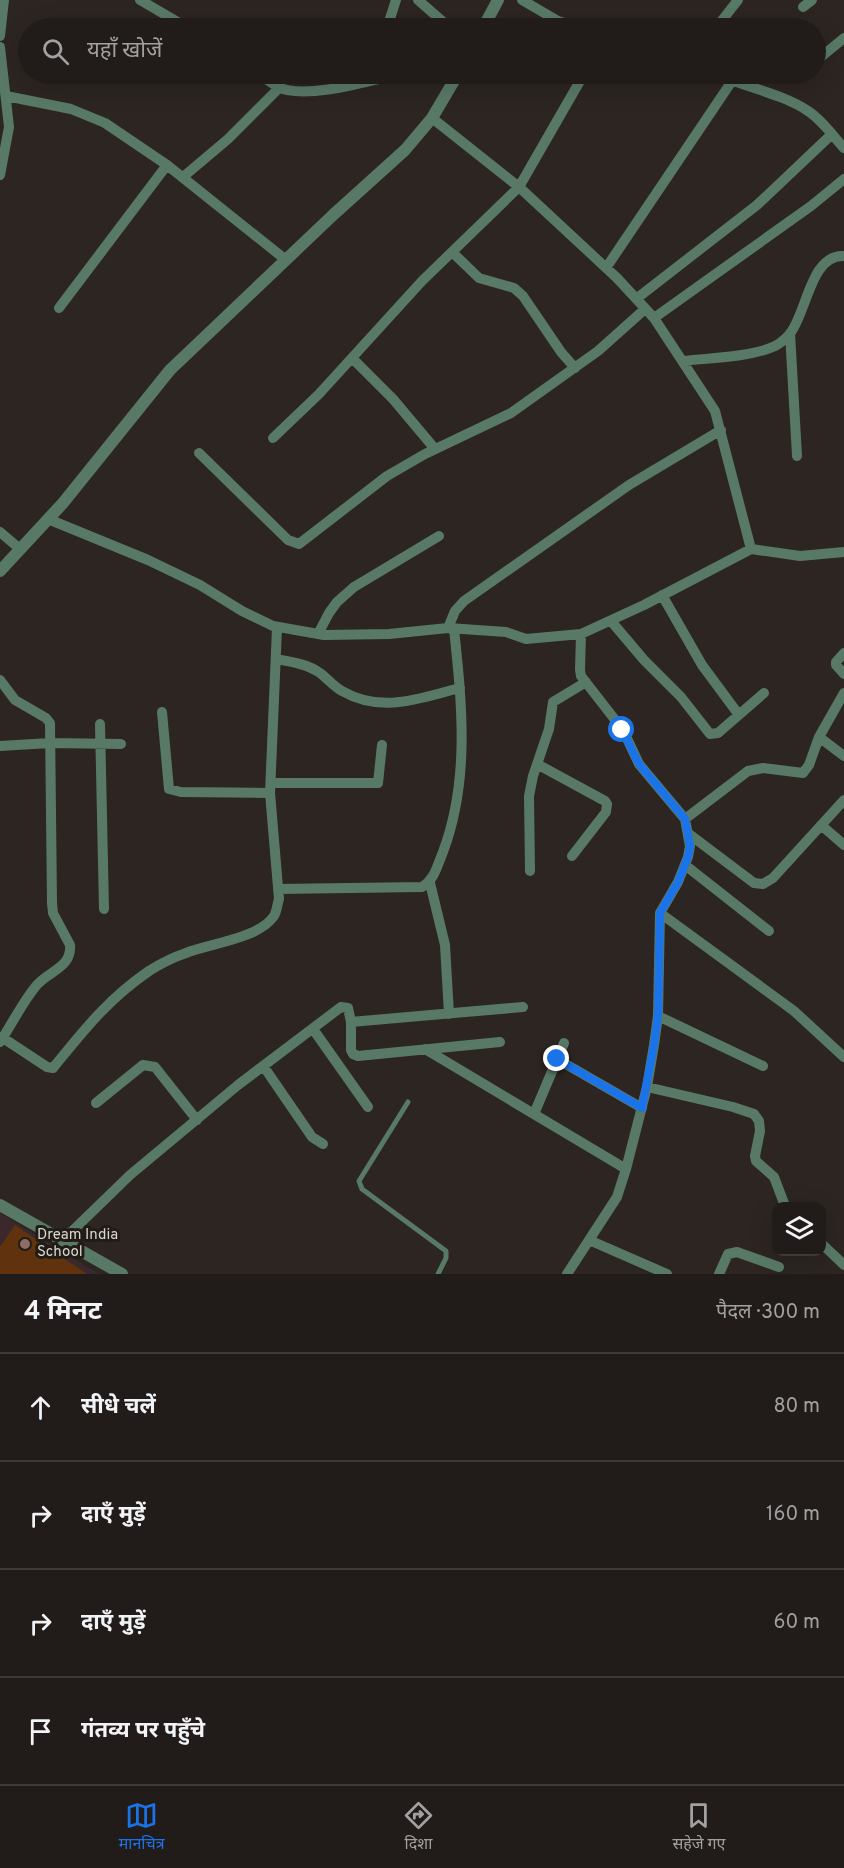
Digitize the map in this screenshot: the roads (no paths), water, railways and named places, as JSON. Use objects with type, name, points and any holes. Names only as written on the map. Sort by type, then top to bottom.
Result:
[{"type":"street","points":[[0,36],[4,0]]},
{"type":"street","points":[[140,0],[171,18]]},
{"type":"street","points":[[390,18],[396,0]]},
{"type":"street","points":[[418,0],[439,18]]},
{"type":"street","points":[[488,18],[498,0]]},
{"type":"street","points":[[522,0],[553,18]]},
{"type":"street","points":[[724,18],[738,0]]},
{"type":"street","points":[[826,53],[844,38]]},
{"type":"street","points":[[0,47],[6,96],[4,108],[9,127],[0,175]]},
{"type":"street","points":[[273,84],[279,88],[299,92],[321,90],[345,84]]},
{"type":"street","points":[[0,571],[63,503],[170,370],[405,150],[432,118],[452,84]]},
{"type":"street","points":[[273,438],[319,394],[422,281],[519,187],[578,84]]},
{"type":"street","points":[[606,268],[730,84]]},
{"type":"street","points":[[741,84],[795,103],[811,112],[844,148]]},
{"type":"street","points":[[183,177],[228,139],[279,88]]},
{"type":"street","points":[[6,96],[54,104],[90,115],[105,123],[183,177],[286,260]]},
{"type":"street","points":[[432,118],[519,187],[606,268],[654,318],[715,411],[751,549]]},
{"type":"street","points":[[636,299],[757,205],[831,135]]},
{"type":"street","points":[[59,308],[167,165]]},
{"type":"street","points":[[654,318],[811,206],[844,178]]},
{"type":"street","points":[[453,252],[479,278],[514,288],[523,296],[561,352],[575,368]]},
{"type":"street","points":[[683,361],[759,351],[777,346],[790,333],[803,309],[818,270],[827,260],[844,256]]},
{"type":"street","points":[[199,453],[288,540],[299,544],[387,476],[435,449],[511,413],[598,351],[645,309]]},
{"type":"street","points":[[790,333],[797,456]]},
{"type":"street","points":[[352,358],[393,399],[435,449]]},
{"type":"street","points":[[449,1014],[445,945],[430,882],[449,835],[457,806],[461,772],[460,688],[451,628],[455,611],[464,601],[629,485],[720,430]]},
{"type":"street","points":[[48,519],[148,560],[200,585],[242,611],[277,628],[318,634],[389,634],[451,628],[506,632],[526,639],[580,634],[611,621],[751,549],[800,556],[844,552]]},
{"type":"street","points":[[0,532],[20,549]]},
{"type":"street","points":[[318,634],[333,608],[354,587],[439,537]]},
{"type":"street","points":[[662,595],[702,665],[739,715]]},
{"type":"street","points":[[611,621],[644,660],[681,697],[710,734],[718,733],[764,693]]},
{"type":"street","points":[[0,680],[15,700],[49,720],[51,903],[53,913],[71,951],[68,961],[37,984],[2,1040],[47,1068],[52,1068],[116,995],[151,969],[186,953],[251,933],[262,927],[275,914],[279,899],[270,788],[277,628]]},
{"type":"street","points":[[567,1274],[617,1197],[626,1169],[647,1087],[658,1016],[660,913],[678,882],[690,846],[685,819],[639,764],[622,730],[586,682],[580,670],[580,634]]},
{"type":"street","points":[[844,653],[836,665],[844,674]]},
{"type":"street","points":[[276,659],[299,663],[318,672],[340,690],[383,704],[399,704],[460,688]]},
{"type":"street","points":[[530,871],[529,796],[533,776],[549,729],[553,702],[586,682]]},
{"type":"street","points":[[685,819],[748,771],[763,768],[803,773],[810,765],[819,736],[842,699]]},
{"type":"street","points":[[162,712],[169,789],[181,792],[378,783],[382,745]]},
{"type":"street","points":[[100,724],[104,909]]},
{"type":"street","points":[[819,736],[844,756]]},
{"type":"street","points":[[0,746],[50,743],[121,744]]},
{"type":"street","points":[[537,764],[607,804],[606,812],[572,856]]},
{"type":"street","points":[[688,834],[754,883],[763,884],[773,878],[844,800]]},
{"type":"street","points":[[821,825],[844,845]]},
{"type":"street","points":[[685,865],[770,931]]},
{"type":"street","points":[[278,889],[422,887],[430,882]]},
{"type":"street","points":[[660,913],[794,1011],[844,1057]]},
{"type":"street","points":[[62,1241],[130,1175],[341,1007],[348,1008],[351,1022],[351,1050],[358,1056],[500,1042]]},
{"type":"street","points":[[351,1022],[523,1007]]},
{"type":"street","points":[[658,1016],[763,1066]]},
{"type":"street","points":[[313,1029],[368,1107]]},
{"type":"street","points":[[534,1114],[564,1043]]},
{"type":"street","points":[[425,1049],[626,1169]]},
{"type":"street","points":[[557,1059],[642,1108]]},
{"type":"street","points":[[96,1103],[143,1065],[149,1065],[155,1067],[197,1120]]},
{"type":"street","points":[[264,1067],[312,1137],[324,1144]]},
{"type":"street","points":[[647,1087],[754,1114],[759,1121],[760,1131],[756,1161],[774,1177],[783,1202]]},
{"type":"street","points":[[0,1205],[122,1274]]},
{"type":"street","points":[[589,1240],[668,1274]]},
{"type":"street","points":[[826,1248],[844,1265]]},
{"type":"street","points":[[719,1274],[728,1254],[737,1252],[779,1267]]},
{"type":"lane","points":[[408,1102],[359,1178],[359,1184],[362,1189],[446,1251],[446,1258],[438,1274]]},
{"type":"place","name":"Dream India School","points":[[25,1244]]}]
